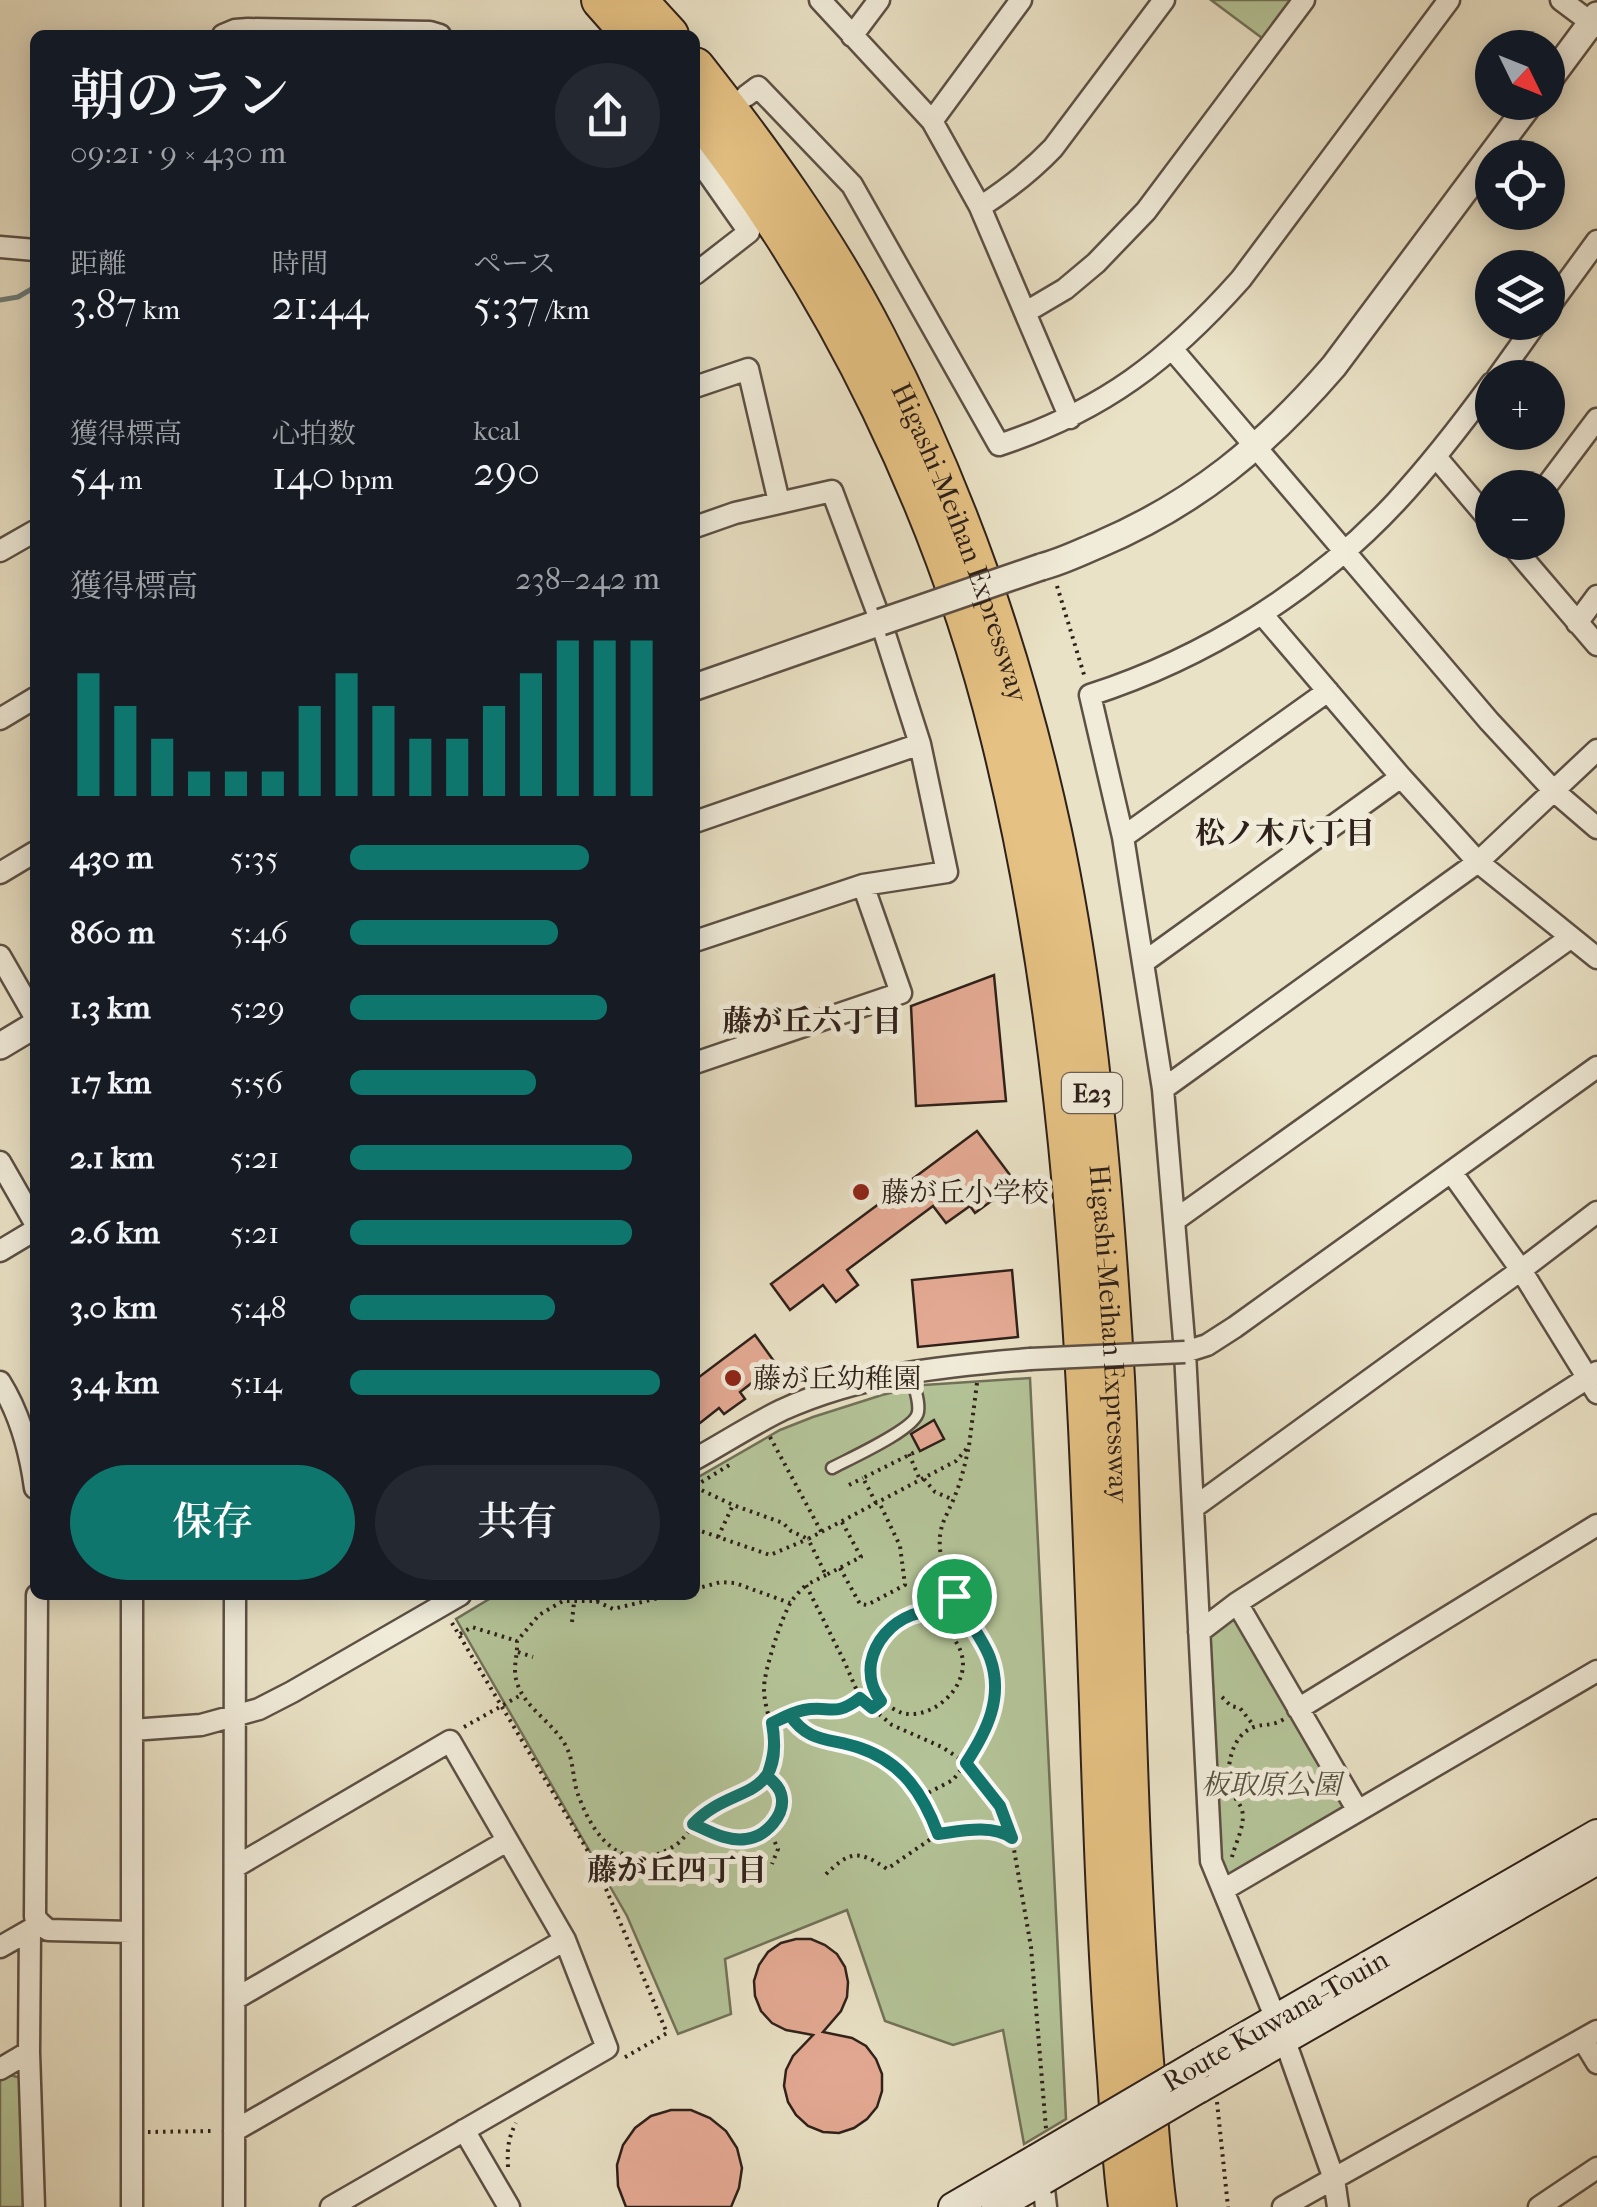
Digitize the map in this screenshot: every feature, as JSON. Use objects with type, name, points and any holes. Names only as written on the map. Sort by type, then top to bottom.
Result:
[{"type":"highway","points":[[601,0],[628,30]]},
{"type":"highway","points":[[637,0],[664,30]]},
{"type":"highway","name":"Higashi-Meihan Expressway","points":[[700,73],[794,200],[874,333],[913,411],[996,625],[1026,725],[1052,835],[1089,1062],[1115,1381],[1137,1984],[1156,2207]]},
{"type":"highway","name":"Higashi-Meihan Expressway","points":[[700,118],[796,254],[887,421],[932,526],[970,634],[1000,732],[1024,839],[1059,1066],[1088,1384],[1110,1990],[1128,2207]]},
{"type":"main road","name":"Route Kuwana-Touin","points":[[953,2207],[1043,2171],[1205,2083],[1280,2030],[1597,1834]]},
{"type":"main road","name":"Route Kuwana-Touin","points":[[1280,2030],[1597,1860]]},
{"type":"main road","name":"Route Kuwana-Touin","points":[[996,2207],[1043,2171]]},
{"type":"street","points":[[820,0],[932,121],[980,207],[1070,418]]},
{"type":"street","points":[[852,36],[879,0]]},
{"type":"street","points":[[932,121],[1022,0]]},
{"type":"street","points":[[980,207],[1022,178],[1053,148],[1164,0]]},
{"type":"street","points":[[1026,312],[1065,290],[1136,223],[1304,0]]},
{"type":"street","points":[[746,96],[758,87],[852,185],[999,445],[1070,418],[1114,393],[1173,350],[1209,316],[1241,279],[1448,0]]},
{"type":"street","points":[[1561,0],[1595,21],[1565,59]]},
{"type":"street","points":[[235,30],[309,30]]},
{"type":"street","points":[[700,686],[882,622],[1048,574],[1080,553],[1198,492],[1257,447],[1306,399],[1518,120]]},
{"type":"street","points":[[700,163],[749,232],[700,270]]},
{"type":"street","points":[[1565,285],[1597,242]]},
{"type":"street","points":[[0,248],[30,250]]},
{"type":"street","points":[[1173,350],[1489,721],[1554,791],[1597,828]]},
{"type":"street","points":[[700,385],[748,369],[778,502]]},
{"type":"street","points":[[1338,2207],[1334,2179],[1280,2030],[1211,1861],[1185,1352],[1163,1089],[1122,836],[1090,696],[1180,659],[1262,614],[1344,551],[1394,504],[1475,405]]},
{"type":"street","points":[[1558,470],[1597,418]]},
{"type":"street","points":[[1436,457],[1475,504]]},
{"type":"street","points":[[700,525],[778,502],[832,491],[882,622],[920,744],[947,872],[863,885],[700,939]]},
{"type":"street","points":[[0,552],[30,534]]},
{"type":"street","points":[[1524,560],[1597,645]]},
{"type":"street","points":[[1577,623],[1597,596]]},
{"type":"street","points":[[1262,614],[1478,862],[1597,958]]},
{"type":"street","points":[[1122,836],[1328,691]]},
{"type":"street","points":[[0,718],[30,701]]},
{"type":"street","points":[[700,820],[920,744]]},
{"type":"street","points":[[1163,1089],[1478,862],[1597,750]]},
{"type":"street","points":[[1144,962],[1402,777]]},
{"type":"street","points":[[0,873],[30,855]]},
{"type":"street","points":[[700,1061],[901,994],[863,885]]},
{"type":"street","points":[[1175,1220],[1570,938]]},
{"type":"street","points":[[0,956],[30,1008]]},
{"type":"street","points":[[0,1046],[30,1028]]},
{"type":"street","points":[[700,1456],[778,1412],[846,1386],[964,1363],[1185,1352],[1208,1345],[1597,1067]]},
{"type":"street","points":[[0,1162],[30,1218]]},
{"type":"street","points":[[1199,1632],[1237,1603],[1594,1381],[1452,1172]]},
{"type":"street","points":[[1193,1508],[1597,1212]]},
{"type":"street","points":[[0,1250],[30,1230]]},
{"type":"street","points":[[0,1382],[23,1432],[30,1465]]},
{"type":"street","points":[[1298,1708],[1597,1524]]},
{"type":"street","points":[[34,2207],[29,2052],[35,1927],[36,1600]]},
{"type":"street","points":[[132,1600],[132,2207]]},
{"type":"street","points":[[234,2207],[235,1600]]},
{"type":"street","points":[[132,1730],[202,1725],[235,1717],[292,1692],[451,1600]]},
{"type":"street","points":[[1237,1603],[1358,1811]]},
{"type":"street","points":[[1223,1890],[1597,1671]]},
{"type":"street","points":[[235,1868],[450,1740],[565,1940],[607,2048],[331,2207]]},
{"type":"street","points":[[234,1999],[508,1841]]},
{"type":"street","points":[[0,1948],[35,1927],[132,1932]]},
{"type":"street","points":[[234,2131],[565,1940]]},
{"type":"street","points":[[1283,2207],[1590,2036],[1597,2063]]},
{"type":"street","points":[[0,2069],[29,2052]]},
{"type":"street","points":[[464,2130],[508,2207]]},
{"type":"street","points":[[1539,2207],[1597,2168]]},
{"type":"lane","points":[[832,1468],[917,1418],[919,1408],[910,1372]]},
{"type":"path","points":[[1048,574],[1090,696]]},
{"type":"path","points":[[922,1796],[953,1780],[988,1725],[993,1708],[996,1683],[990,1656],[954,1596],[944,1573],[940,1545],[943,1517],[954,1500],[969,1446],[978,1378]]},
{"type":"path","points":[[768,1433],[822,1533]]},
{"type":"path","points":[[700,1532],[770,1555],[822,1533],[922,1480],[956,1460],[969,1446]]},
{"type":"path","points":[[850,1485],[912,1453],[922,1480],[934,1492],[954,1500]]},
{"type":"path","points":[[700,1484],[731,1464]]},
{"type":"path","points":[[840,1568],[860,1604],[867,1605],[905,1585],[900,1546],[863,1478]]},
{"type":"path","points":[[700,1489],[783,1523],[808,1539],[826,1575]]},
{"type":"path","points":[[718,1538],[733,1505]]},
{"type":"path","points":[[561,1600],[539,1615],[517,1641],[514,1665],[521,1695],[568,1752],[578,1796],[602,1841],[618,1853],[651,1856],[682,1841],[703,1814],[758,1787],[767,1776],[776,1743],[767,1713],[765,1672],[790,1603],[806,1585],[861,1556],[842,1522]]},
{"type":"path","points":[[700,1588],[734,1583],[790,1603]]},
{"type":"path","points":[[806,1585],[860,1698],[892,1725],[942,1747],[966,1763],[1000,1806],[1012,1838],[1031,1947],[1043,2171]]},
{"type":"path","points":[[922,1613],[946,1630],[961,1650],[963,1670],[951,1696],[927,1711],[902,1713],[881,1701],[871,1682],[871,1666],[880,1641],[902,1620],[922,1613],[938,1610],[954,1596]]},
{"type":"path","points":[[569,1600],[596,1601],[612,1609],[650,1600]]},
{"type":"path","points":[[572,1622],[574,1602]]},
{"type":"path","points":[[448,1618],[595,1864],[667,2033],[615,2062]]},
{"type":"path","points":[[459,1635],[472,1628],[517,1641]]},
{"type":"path","points":[[518,1652],[532,1658]]},
{"type":"path","points":[[1219,1691],[1254,1726]]},
{"type":"path","points":[[450,1740],[461,1729],[521,1695]]},
{"type":"path","points":[[772,1723],[802,1710],[847,1708],[860,1698]]},
{"type":"path","points":[[872,1708],[881,1701]]},
{"type":"path","points":[[1223,1890],[1242,1824],[1242,1811],[1230,1786],[1230,1758],[1239,1739],[1254,1726],[1276,1724],[1298,1708]]},
{"type":"path","points":[[790,1715],[804,1732],[862,1748],[908,1779],[922,1796],[938,1834]]},
{"type":"path","points":[[693,1824],[734,1839],[752,1838],[766,1830],[782,1804],[781,1790],[767,1776]]},
{"type":"path","points":[[766,1830],[778,1849],[772,1864]]},
{"type":"path","points":[[824,1876],[839,1862],[856,1854],[867,1855],[887,1869],[938,1834],[980,1830],[1012,1838]]},
{"type":"path","points":[[604,1885],[618,1853]]},
{"type":"path","points":[[1205,2083],[1228,2207]]},
{"type":"path","points":[[508,2170],[510,2135],[519,2119]]},
{"type":"path","points":[[145,2132],[234,2131]]},
{"type":"green space","points":[[1211,0],[1297,0],[1269,38],[1262,38]]},
{"type":"green space","points":[[1030,1378],[1066,2119],[1024,2144],[1003,2030],[953,2045],[885,2021],[847,1910],[725,1959],[731,2014],[678,2034],[627,1916],[456,1619],[488,1600],[700,1600],[700,1476],[780,1430],[924,1385]]},
{"type":"green space","name":"板取原公園","points":[[1230,1620],[1237,1620],[1343,1801],[1341,1812],[1230,1876],[1221,1869],[1206,1638]]},
{"type":"green space","points":[[10,2075],[21,2078],[26,2207],[0,2207],[0,2081]]},
{"type":"building","points":[[994,975],[1006,1101],[916,1106],[911,1006]]},
{"type":"building","points":[[977,1131],[1016,1183],[975,1213],[970,1206],[946,1223],[933,1206],[847,1270],[858,1285],[836,1302],[823,1285],[790,1310],[771,1284]]},
{"type":"building","points":[[1012,1270],[1018,1337],[918,1347],[912,1280]]},
{"type":"building","points":[[755,1335],[776,1364],[740,1392],[745,1399],[724,1414],[719,1408],[700,1423],[700,1376]]},
{"type":"building","points":[[934,1420],[944,1439],[920,1451],[911,1434]]},
{"type":"building","points":[[796,1939],[811,1939],[825,1945],[845,1967],[847,1997],[823,2032],[852,2038],[866,2046],[882,2074],[877,2107],[854,2128],[839,2133],[808,2126],[788,2102],[786,2070],[793,2056],[813,2035],[772,2023],[755,1996],[754,1981],[768,1952]]},
{"type":"building","points":[[691,2110],[710,2118],[726,2131],[737,2148],[742,2168],[731,2207],[626,2207],[618,2186],[617,2165],[623,2145],[635,2128],[651,2116]]},
{"type":"waterway","points":[[0,300],[30,290]]},
{"type":"place","name":"藤が丘小学校","points":[[861,1192]]},
{"type":"place","name":"藤が丘幼稚園","points":[[733,1378]]},
{"type":"district","name":"松ノ木八丁目","points":[[1285,833]]},
{"type":"district","name":"藤が丘六丁目","points":[[812,1021]]},
{"type":"district","name":"藤が丘四丁目","points":[[677,1870]]},
{"type":"route","points":[[954,1596],[938,1610],[913,1615],[885,1633],[871,1666],[871,1682],[881,1701],[872,1708],[860,1698],[847,1708],[802,1710],[790,1715],[772,1723],[776,1743],[767,1776],[758,1787],[722,1802],[693,1824],[720,1836],[743,1840],[762,1834],[772,1824],[782,1804],[781,1790],[767,1776],[774,1758],[776,1743],[772,1723],[790,1715],[804,1732],[862,1748],[908,1779],[922,1796],[938,1834],[980,1830],[1005,1833],[1012,1838],[1000,1806],[966,1763],[988,1725],[996,1683],[990,1656],[954,1596]]}]
